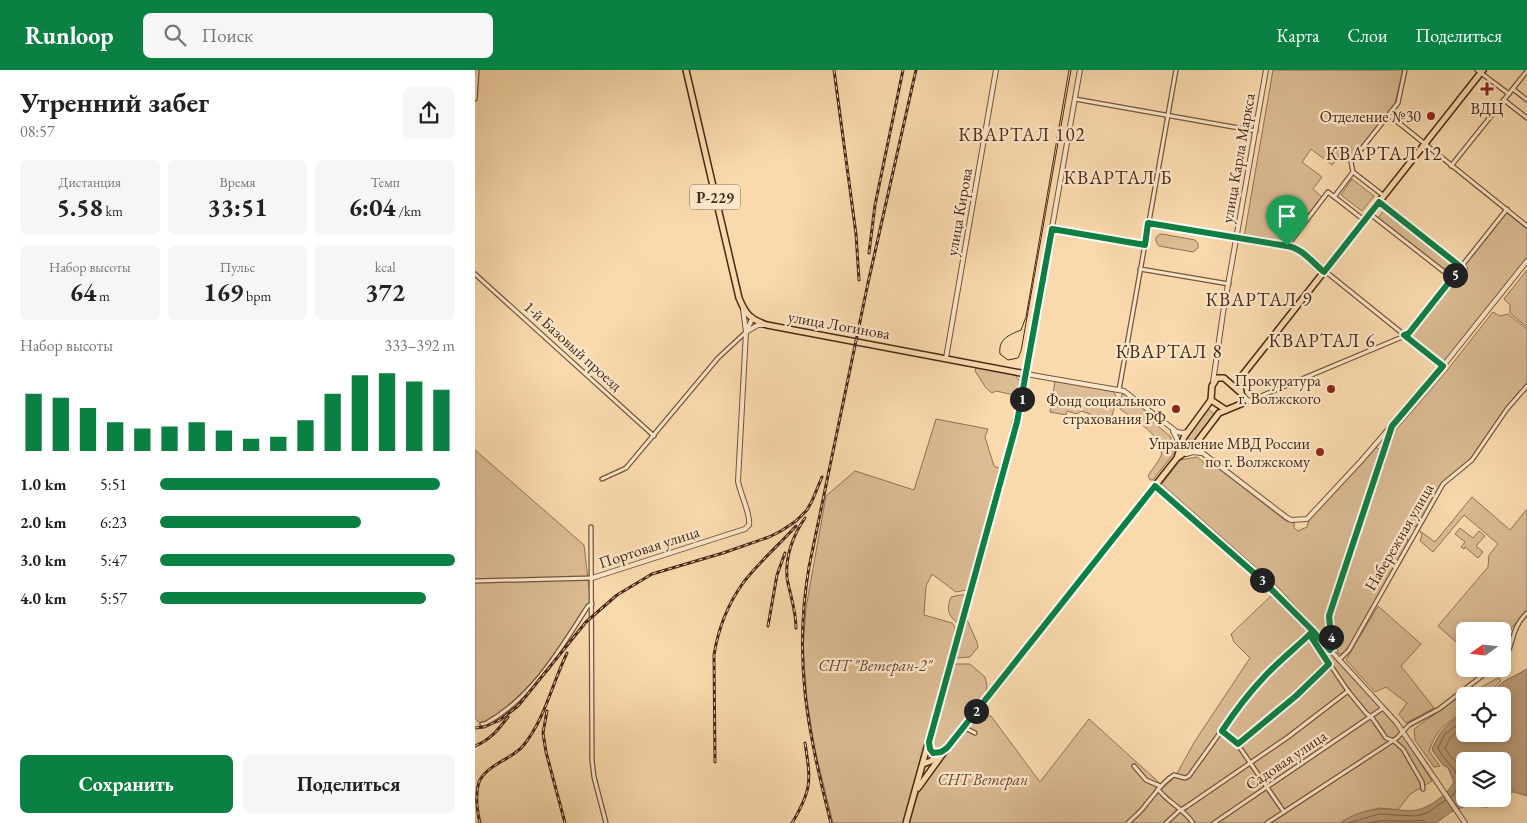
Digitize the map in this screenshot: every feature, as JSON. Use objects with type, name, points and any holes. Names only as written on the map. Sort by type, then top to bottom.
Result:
[{"type":"main road","name":"Р-229","points":[[686,70],[725,240],[743,306],[752,320]]},
{"type":"main road","points":[[914,795],[935,763],[963,727],[1177,458],[1194,446],[1219,413],[1241,404],[1244,400],[1239,382],[1241,377],[1369,213],[1425,145],[1481,71]]},
{"type":"main road","name":"улица Логинова","points":[[752,320],[767,325],[1026,374]]},
{"type":"main road","points":[[906,823],[925,763],[929,742],[1006,465],[1023,397],[1026,374]]},
{"type":"main road","points":[[1177,458],[1184,437],[1211,400],[1213,382],[1224,378],[1234,379],[1241,377]]},
{"type":"main road","points":[[1224,378],[1243,394]]},
{"type":"main road","points":[[1211,400],[1226,410]]},
{"type":"main road","points":[[929,742],[932,751],[935,753],[941,752]]},
{"type":"main road","points":[[925,763],[947,748]]},
{"type":"main road","points":[[925,763],[927,768],[935,763]]},
{"type":"street","points":[[475,99],[477,70]]},
{"type":"street","name":"улица Кирова","points":[[946,358],[996,70]]},
{"type":"street","points":[[1026,374],[1080,70]]},
{"type":"street","points":[[1119,390],[1175,70]]},
{"type":"street","name":"улица Карла Маркса","points":[[1213,382],[1266,70]]},
{"type":"street","points":[[1384,196],[1353,172],[1351,162],[1398,103],[1405,70]]},
{"type":"street","points":[[1481,71],[1509,94]]},
{"type":"street","points":[[1451,166],[1527,71]]},
{"type":"street","points":[[1513,89],[1527,100]]},
{"type":"street","points":[[1075,99],[1256,131]]},
{"type":"street","points":[[1504,100],[1527,118]]},
{"type":"street","points":[[1389,115],[1527,226]]},
{"type":"street","points":[[1334,197],[1353,172]]},
{"type":"street","points":[[1287,246],[1328,192],[1364,220]]},
{"type":"street","points":[[1379,202],[1461,267]]},
{"type":"street","points":[[1241,404],[1409,333],[1507,210]]},
{"type":"street","points":[[1369,213],[1452,278]]},
{"type":"street","points":[[1148,223],[1291,246],[1305,255],[1443,366]]},
{"type":"street","points":[[1052,229],[1145,245]]},
{"type":"street","name":"Набережная улица","points":[[1210,459],[1286,517],[1299,520],[1307,519],[1392,426],[1527,261]]},
{"type":"street","points":[[1141,269],[1229,284]]},
{"type":"street","name":"1-й Базовый проезд","points":[[475,274],[654,436]]},
{"type":"street","points":[[743,306],[746,332]]},
{"type":"street","name":"Портовая улица","points":[[606,823],[594,777],[592,760],[591,578],[742,530],[749,525],[749,516],[740,494],[738,482],[746,332],[752,320]]},
{"type":"street","points":[[602,479],[626,468],[718,358],[746,332],[758,325],[767,325]]},
{"type":"street","points":[[1215,368],[1224,378]]},
{"type":"street","name":"улица Логинова","points":[[1026,374],[1119,390],[1136,399],[1166,424]]},
{"type":"street","name":"Набережная улица","points":[[1339,660],[1352,646],[1443,484],[1472,460],[1507,409],[1527,386]]},
{"type":"street","points":[[1243,394],[1247,400],[1251,401]]},
{"type":"street","points":[[1166,424],[1177,432],[1183,434],[1187,432]]},
{"type":"street","points":[[1166,424],[1177,438],[1177,458],[1195,452],[1210,459]]},
{"type":"street","name":"Набережная улица","points":[[1330,650],[1332,645],[1329,616],[1392,426]]},
{"type":"street","points":[[1198,440],[1197,444],[1200,451],[1210,459]]},
{"type":"street","points":[[1375,445],[1382,445],[1383,451]]},
{"type":"street","points":[[1155,486],[1255,574],[1311,633],[1330,650],[1383,708],[1402,732],[1465,823]]},
{"type":"street","points":[[475,581],[591,578],[591,527]]},
{"type":"street","points":[[482,724],[504,713],[527,691],[548,667],[588,606],[592,604]]},
{"type":"street","points":[[1511,642],[1515,627],[1527,613]]},
{"type":"street","points":[[1311,633],[1348,691],[1372,717],[1386,738],[1403,749],[1422,782],[1423,789]]},
{"type":"street","points":[[1128,823],[1147,804],[1159,787],[1174,774],[1185,778],[1189,776],[1245,698],[1265,676],[1311,633]]},
{"type":"street","points":[[1238,744],[1296,696],[1329,664]]},
{"type":"street","points":[[1267,823],[1400,736],[1409,725],[1439,709],[1479,678]]},
{"type":"street","points":[[1166,823],[1181,809],[1288,737],[1348,691]]},
{"type":"street","name":"Садовая улица","points":[[1214,823],[1383,708]]},
{"type":"street","points":[[963,727],[975,733]]},
{"type":"street","points":[[1222,731],[1238,744],[1284,812]]},
{"type":"street","points":[[1134,766],[1146,780],[1159,787],[1193,823]]},
{"type":"green space","points":[[1273,70],[1403,70],[1395,103],[1350,161],[1341,154],[1332,165],[1311,149],[1302,162],[1322,177],[1313,189],[1322,197],[1284,245],[1244,237]]},
{"type":"green space","points":[[1352,179],[1374,196],[1362,211],[1341,195]]},
{"type":"green space","points":[[1385,209],[1457,265],[1450,274],[1378,218]]},
{"type":"green space","points":[[1507,211],[1527,227],[1527,258],[1446,361],[1441,362],[1410,338],[1410,335],[1451,282],[1455,285],[1468,268],[1465,265]]},
{"type":"green space","points":[[1162,234],[1195,240],[1198,243],[1198,248],[1193,252],[1159,246],[1156,238]]},
{"type":"green space","points":[[1527,270],[1527,327],[1510,313],[1510,305],[1504,299]]},
{"type":"green space","points":[[1493,312],[1500,316],[1508,314],[1527,329],[1527,385],[1508,406],[1471,458],[1444,481],[1418,525],[1413,527],[1407,538],[1408,543],[1348,649],[1341,654],[1338,653],[1330,619],[1389,438],[1445,373]]},
{"type":"green space","points":[[977,366],[1015,375],[1021,383],[1020,394],[1018,396],[996,391],[992,393],[986,388],[975,371]]},
{"type":"green space","points":[[1055,381],[1113,391],[1116,399],[1112,416],[1102,418],[1099,415],[1092,416],[1081,411],[1077,414],[1067,411],[1066,415],[1050,412]]},
{"type":"green space","points":[[1122,394],[1126,394],[1160,421],[1159,427],[1171,437],[1170,446],[1175,450],[1174,453],[1153,480],[1150,480],[1148,476],[1161,456],[1159,442],[1140,423],[1120,409]]},
{"type":"green space","points":[[1208,409],[1216,415],[1193,442],[1187,436]]},
{"type":"green space","name":"СНТ \"Ветеран-2\"","points":[[936,419],[988,429],[985,437],[994,466],[1002,471],[969,587],[966,590],[956,592],[932,574],[926,586],[924,615],[952,623],[955,627],[954,637],[903,823],[833,823],[814,746],[807,699],[803,649],[806,608],[826,496],[855,471],[914,490]]},
{"type":"green space","points":[[1375,447],[1381,450],[1327,616],[1329,644],[1279,588],[1162,484],[1180,460],[1197,457],[1210,467],[1213,464],[1286,521],[1294,523],[1294,528],[1298,531],[1307,527],[1309,519]]},
{"type":"green space","points":[[475,450],[584,545],[591,605],[549,670],[507,714],[484,728],[475,718]]},
{"type":"green space","points":[[1472,497],[1510,530],[1527,509],[1527,611],[1511,630],[1511,622],[1456,622],[1456,642],[1438,626],[1488,567],[1489,555],[1498,544],[1464,515],[1433,552],[1420,541],[1422,535],[1420,531],[1435,542]]},
{"type":"green space","points":[[1460,528],[1473,538],[1479,531],[1485,536],[1476,546],[1483,552],[1478,558],[1465,547],[1464,549],[1461,547],[1465,542],[1455,534]]},
{"type":"green space","name":"СНТ Ветеран","points":[[1274,593],[1394,722],[1432,781],[1410,794],[1398,810],[1378,808],[1341,823],[909,823],[917,796],[928,776],[969,724],[984,716],[991,716],[1040,782],[1089,719],[1164,787],[1175,777],[1195,741],[1250,658],[1234,642],[1231,634]]},
{"type":"green space","points":[[966,595],[957,623],[948,609],[951,597]]},
{"type":"green space","points":[[1378,606],[1421,644],[1401,666],[1434,708],[1406,723],[1399,714],[1407,703],[1386,687],[1375,692],[1346,660]]},
{"type":"green space","points":[[967,620],[978,647],[970,657],[957,658],[956,655]]},
{"type":"green space","points":[[970,664],[985,677],[986,694],[941,751],[935,751],[931,744],[952,668],[953,665]]},
{"type":"green space","points":[[1499,678],[1501,681],[1495,687],[1482,687]]},
{"type":"green space","points":[[1456,699],[1456,717],[1438,732],[1429,751],[1440,766],[1434,767],[1415,740],[1414,729]]},
{"type":"water","points":[[1527,669],[1527,796],[1511,792],[1511,752],[1456,752],[1456,807],[1464,807],[1451,812],[1436,823],[1340,823],[1354,815],[1375,809],[1408,811],[1421,809],[1441,797],[1454,782],[1448,768],[1443,765],[1432,750],[1441,733],[1456,718],[1456,742],[1511,742],[1511,687],[1498,687]]},
{"type":"tram line","points":[[1069,70],[1026,317],[1021,330],[1005,338],[1000,349],[1000,354],[1008,360],[1018,358],[1021,351],[1071,70]]},
{"type":"railway","points":[[834,70],[856,234],[859,280]]},
{"type":"railway","points":[[869,253],[875,205],[903,70]]},
{"type":"railway","points":[[831,823],[816,759],[805,696],[802,634],[804,601],[809,567],[868,283],[916,70]]},
{"type":"railway","points":[[475,728],[484,727],[500,720],[518,706],[586,622],[617,595],[652,574],[723,553],[781,531],[796,521],[807,510],[822,477]]},
{"type":"railway","points":[[796,628],[787,578],[787,562],[794,539],[805,518]]},
{"type":"railway","points":[[715,762],[714,655],[721,627],[728,608],[743,583],[796,526]]},
{"type":"railway","points":[[768,626],[777,575],[785,553]]},
{"type":"railway","points":[[480,823],[477,802],[479,782],[493,766],[518,751],[531,736],[543,713],[567,653]]},
{"type":"railway","points":[[547,711],[543,733],[546,752],[565,823]]},
{"type":"railway","points":[[475,746],[493,734],[508,717]]},
{"type":"railway","points":[[792,823],[799,812],[808,785],[809,776],[805,743]]},
{"type":"place","name":"ВДЦ","points":[[1487,89]]},
{"type":"place","name":"Отделение №30","points":[[1431,116]]},
{"type":"place","name":"Прокуратура г. Волжского","points":[[1331,389]]},
{"type":"place","name":"Фонд социального страхования РФ","points":[[1176,409]]},
{"type":"place","name":"Управление МВД России по г. Волжскому","points":[[1320,452]]},
{"type":"district","name":"КВАРТАЛ 102","points":[[1022,134]]},
{"type":"district","name":"КВАРТАЛ 12","points":[[1384,153]]},
{"type":"district","name":"КВАРТАЛ Б","points":[[1118,177]]},
{"type":"district","name":"КВАРТАЛ 9","points":[[1259,299]]},
{"type":"district","name":"КВАРТАЛ 6","points":[[1322,340]]},
{"type":"district","name":"КВАРТАЛ 8","points":[[1169,351]]},
{"type":"route","points":[[1287,246],[1148,223],[1145,245],[1052,229],[1023,397],[929,742],[933,753],[937,754],[947,748],[1155,486],[1217,538],[1313,631],[1265,676],[1245,698],[1222,731],[1238,744],[1296,696],[1327,667],[1329,664],[1310,635],[1313,631],[1330,650],[1332,648],[1329,616],[1392,426],[1443,366],[1404,335],[1409,333],[1461,267],[1379,202],[1324,272],[1305,255],[1291,246],[1287,246]]}]
